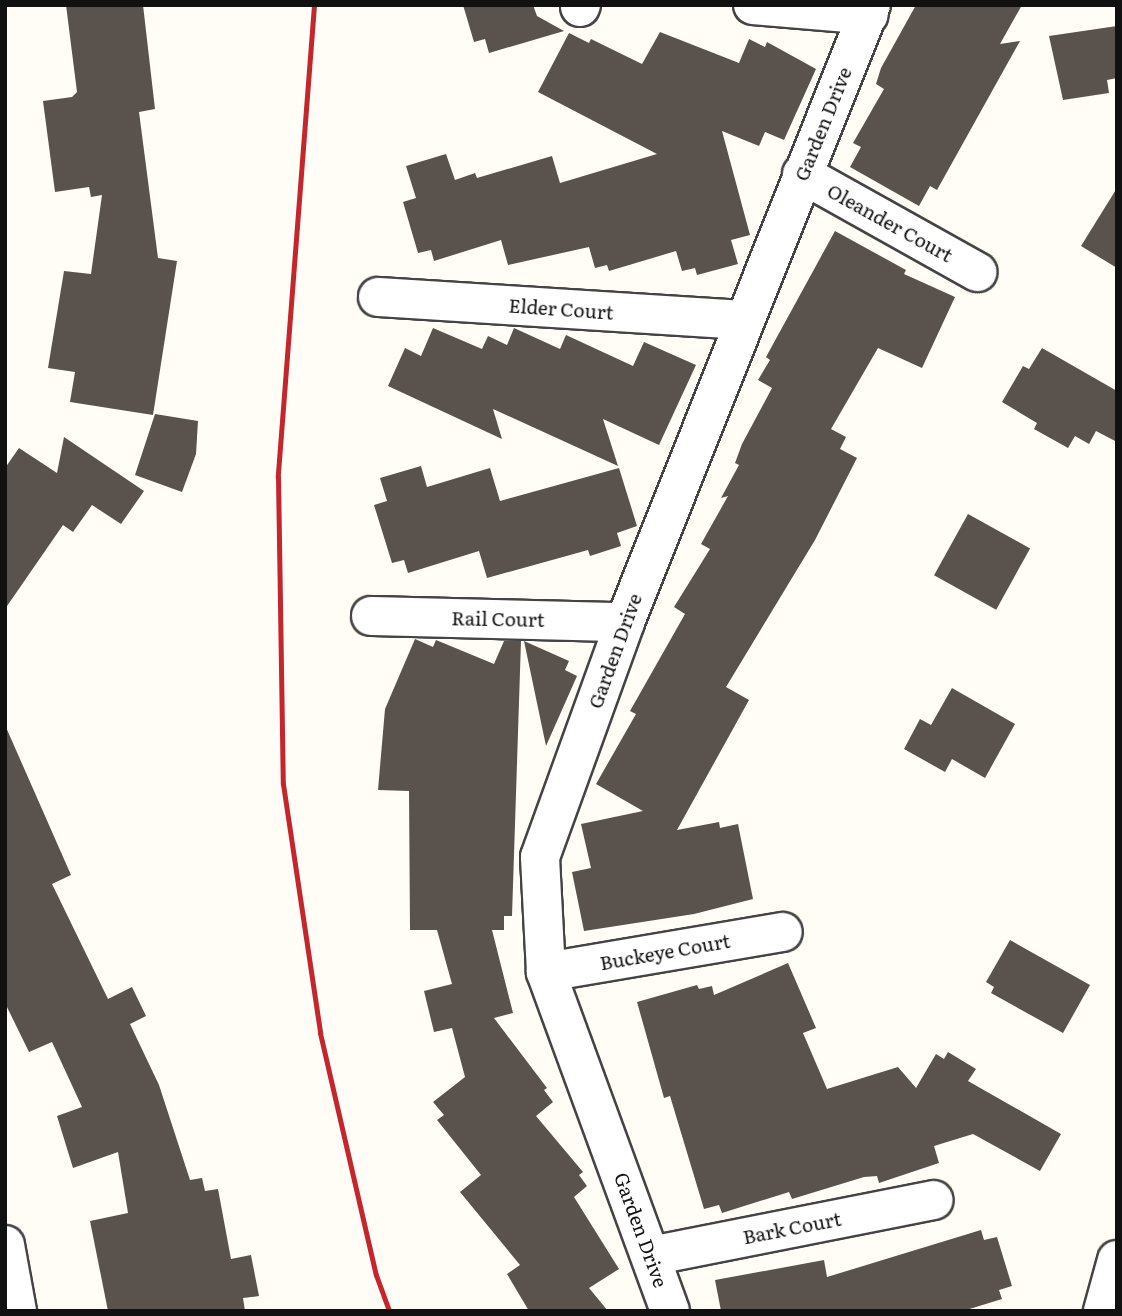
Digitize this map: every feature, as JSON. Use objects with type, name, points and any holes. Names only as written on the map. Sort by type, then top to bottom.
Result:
[{"type":"street","points":[[753,5],[870,10]]},
{"type":"street","name":"Garden Drive","points":[[670,1311],[547,972],[540,857],[625,622],[802,174],[870,10]]},
{"type":"street","name":"Oleander Court","points":[[802,174],[977,272]]},
{"type":"street","name":"Elder Court","points":[[378,297],[744,320]]},
{"type":"street","name":"Rail Court","points":[[371,616],[625,622]]},
{"type":"street","name":"Buckeye Court","points":[[547,972],[783,932]]},
{"type":"street","name":"Bark Court","points":[[650,1256],[934,1200]]},
{"type":"street","points":[[5,1245],[18,1311]]},
{"type":"street","points":[[1102,1311],[1117,1260]]},
{"type":"building","points":[[66,5],[143,5],[155,109],[139,112],[158,258],[177,261],[153,415],[70,402],[75,372],[48,368],[64,271],[91,274],[102,195],[91,197],[89,187],[55,192],[43,101],[72,97],[77,92]]},
{"type":"building","points":[[463,5],[533,5],[537,16],[564,31],[489,53],[485,39],[474,42]]},
{"type":"building","points":[[916,5],[1022,5],[1000,44],[1020,41],[937,190],[930,186],[919,206],[850,167],[861,147],[853,143],[884,89],[876,84],[881,68]]},
{"type":"building","points":[[1117,26],[1117,78],[1107,80],[1109,93],[1063,100],[1049,36]]},
{"type":"building","points":[[660,32],[739,63],[749,39],[765,47],[767,42],[816,69],[784,140],[765,132],[759,146],[722,131],[750,235],[731,240],[738,264],[697,275],[695,268],[682,271],[676,251],[609,271],[607,265],[595,268],[589,247],[508,265],[501,240],[434,261],[431,250],[418,253],[403,202],[416,198],[406,166],[446,154],[455,180],[475,173],[477,178],[552,156],[560,183],[657,154],[538,92],[569,33],[589,43],[591,39],[642,64]]},
{"type":"building","points":[[1117,188],[1117,268],[1081,246]]},
{"type":"building","points":[[835,231],[906,270],[904,274],[955,297],[922,368],[878,348],[831,429],[846,437],[840,449],[857,458],[815,540],[726,687],[749,700],[677,830],[719,822],[720,828],[738,824],[753,899],[694,914],[584,931],[572,872],[591,868],[581,824],[643,811],[596,784],[636,714],[630,711],[685,614],[674,607],[710,549],[701,544],[728,496],[721,498],[739,465],[735,463],[742,444],[772,388],[758,380],[770,360],[766,357]]},
{"type":"building","points":[[433,328],[482,349],[488,336],[507,345],[514,328],[560,349],[566,335],[633,366],[644,342],[696,365],[659,445],[603,419],[618,466],[493,409],[502,439],[388,386],[405,348],[421,356]]},
{"type":"building","points":[[1042,348],[1117,391],[1117,442],[1096,431],[1089,444],[1075,436],[1068,448],[1034,429],[1037,423],[1002,402],[1023,366],[1029,369]]},
{"type":"building","points":[[155,414],[198,421],[196,454],[182,492],[135,475]]},
{"type":"building","points":[[64,437],[144,491],[121,524],[92,505],[73,532],[63,525],[5,609],[5,468],[19,448],[57,473]]},
{"type":"building","points":[[421,466],[427,487],[490,468],[500,501],[619,468],[637,526],[617,533],[621,546],[590,556],[588,550],[487,578],[479,551],[408,573],[404,560],[392,563],[374,505],[387,501],[380,478]]},
{"type":"building","points":[[968,514],[1030,548],[996,610],[934,575]]},
{"type":"building","points":[[415,639],[433,647],[436,640],[494,664],[504,641],[521,641],[512,916],[504,916],[504,930],[492,930],[513,1013],[494,1018],[547,1088],[544,1090],[553,1102],[536,1116],[583,1172],[579,1175],[587,1186],[574,1197],[619,1269],[589,1288],[608,1311],[529,1311],[507,1274],[520,1265],[460,1192],[481,1175],[437,1120],[444,1115],[433,1102],[465,1077],[452,1028],[434,1032],[424,991],[452,984],[437,930],[410,930],[409,791],[378,790],[385,709]]},
{"type":"building","points":[[524,641],[569,661],[565,670],[577,676],[546,746]]},
{"type":"building","points":[[952,688],[1015,724],[985,778],[952,759],[945,772],[904,749],[920,719],[931,725]]},
{"type":"building","points":[[5,725],[71,875],[52,884],[108,999],[132,987],[146,1016],[130,1024],[159,1085],[190,1180],[202,1178],[205,1191],[218,1189],[231,1259],[251,1255],[259,1296],[243,1298],[245,1311],[108,1311],[90,1221],[128,1213],[118,1152],[73,1168],[57,1116],[82,1107],[52,1042],[29,1052],[5,1003]]},
{"type":"building","points":[[1010,940],[1090,985],[1063,1033],[991,993],[994,987],[986,982]]},
{"type":"building","points":[[788,963],[816,1028],[803,1033],[827,1089],[898,1067],[916,1088],[936,1054],[944,1059],[948,1052],[976,1069],[968,1081],[1061,1134],[1040,1171],[973,1134],[934,1146],[939,1163],[879,1183],[877,1176],[864,1177],[792,1199],[789,1192],[722,1213],[719,1205],[704,1209],[670,1096],[664,1098],[637,1002],[697,985],[699,989],[712,986],[714,995]]},
{"type":"building","points":[[981,1230],[984,1240],[997,1237],[1012,1286],[999,1290],[1002,1299],[963,1311],[721,1311],[715,1280],[824,1260],[827,1277]]},
{"type":"railway","points":[[314,5],[278,477],[283,784],[320,1033],[376,1275],[389,1311]]}]
